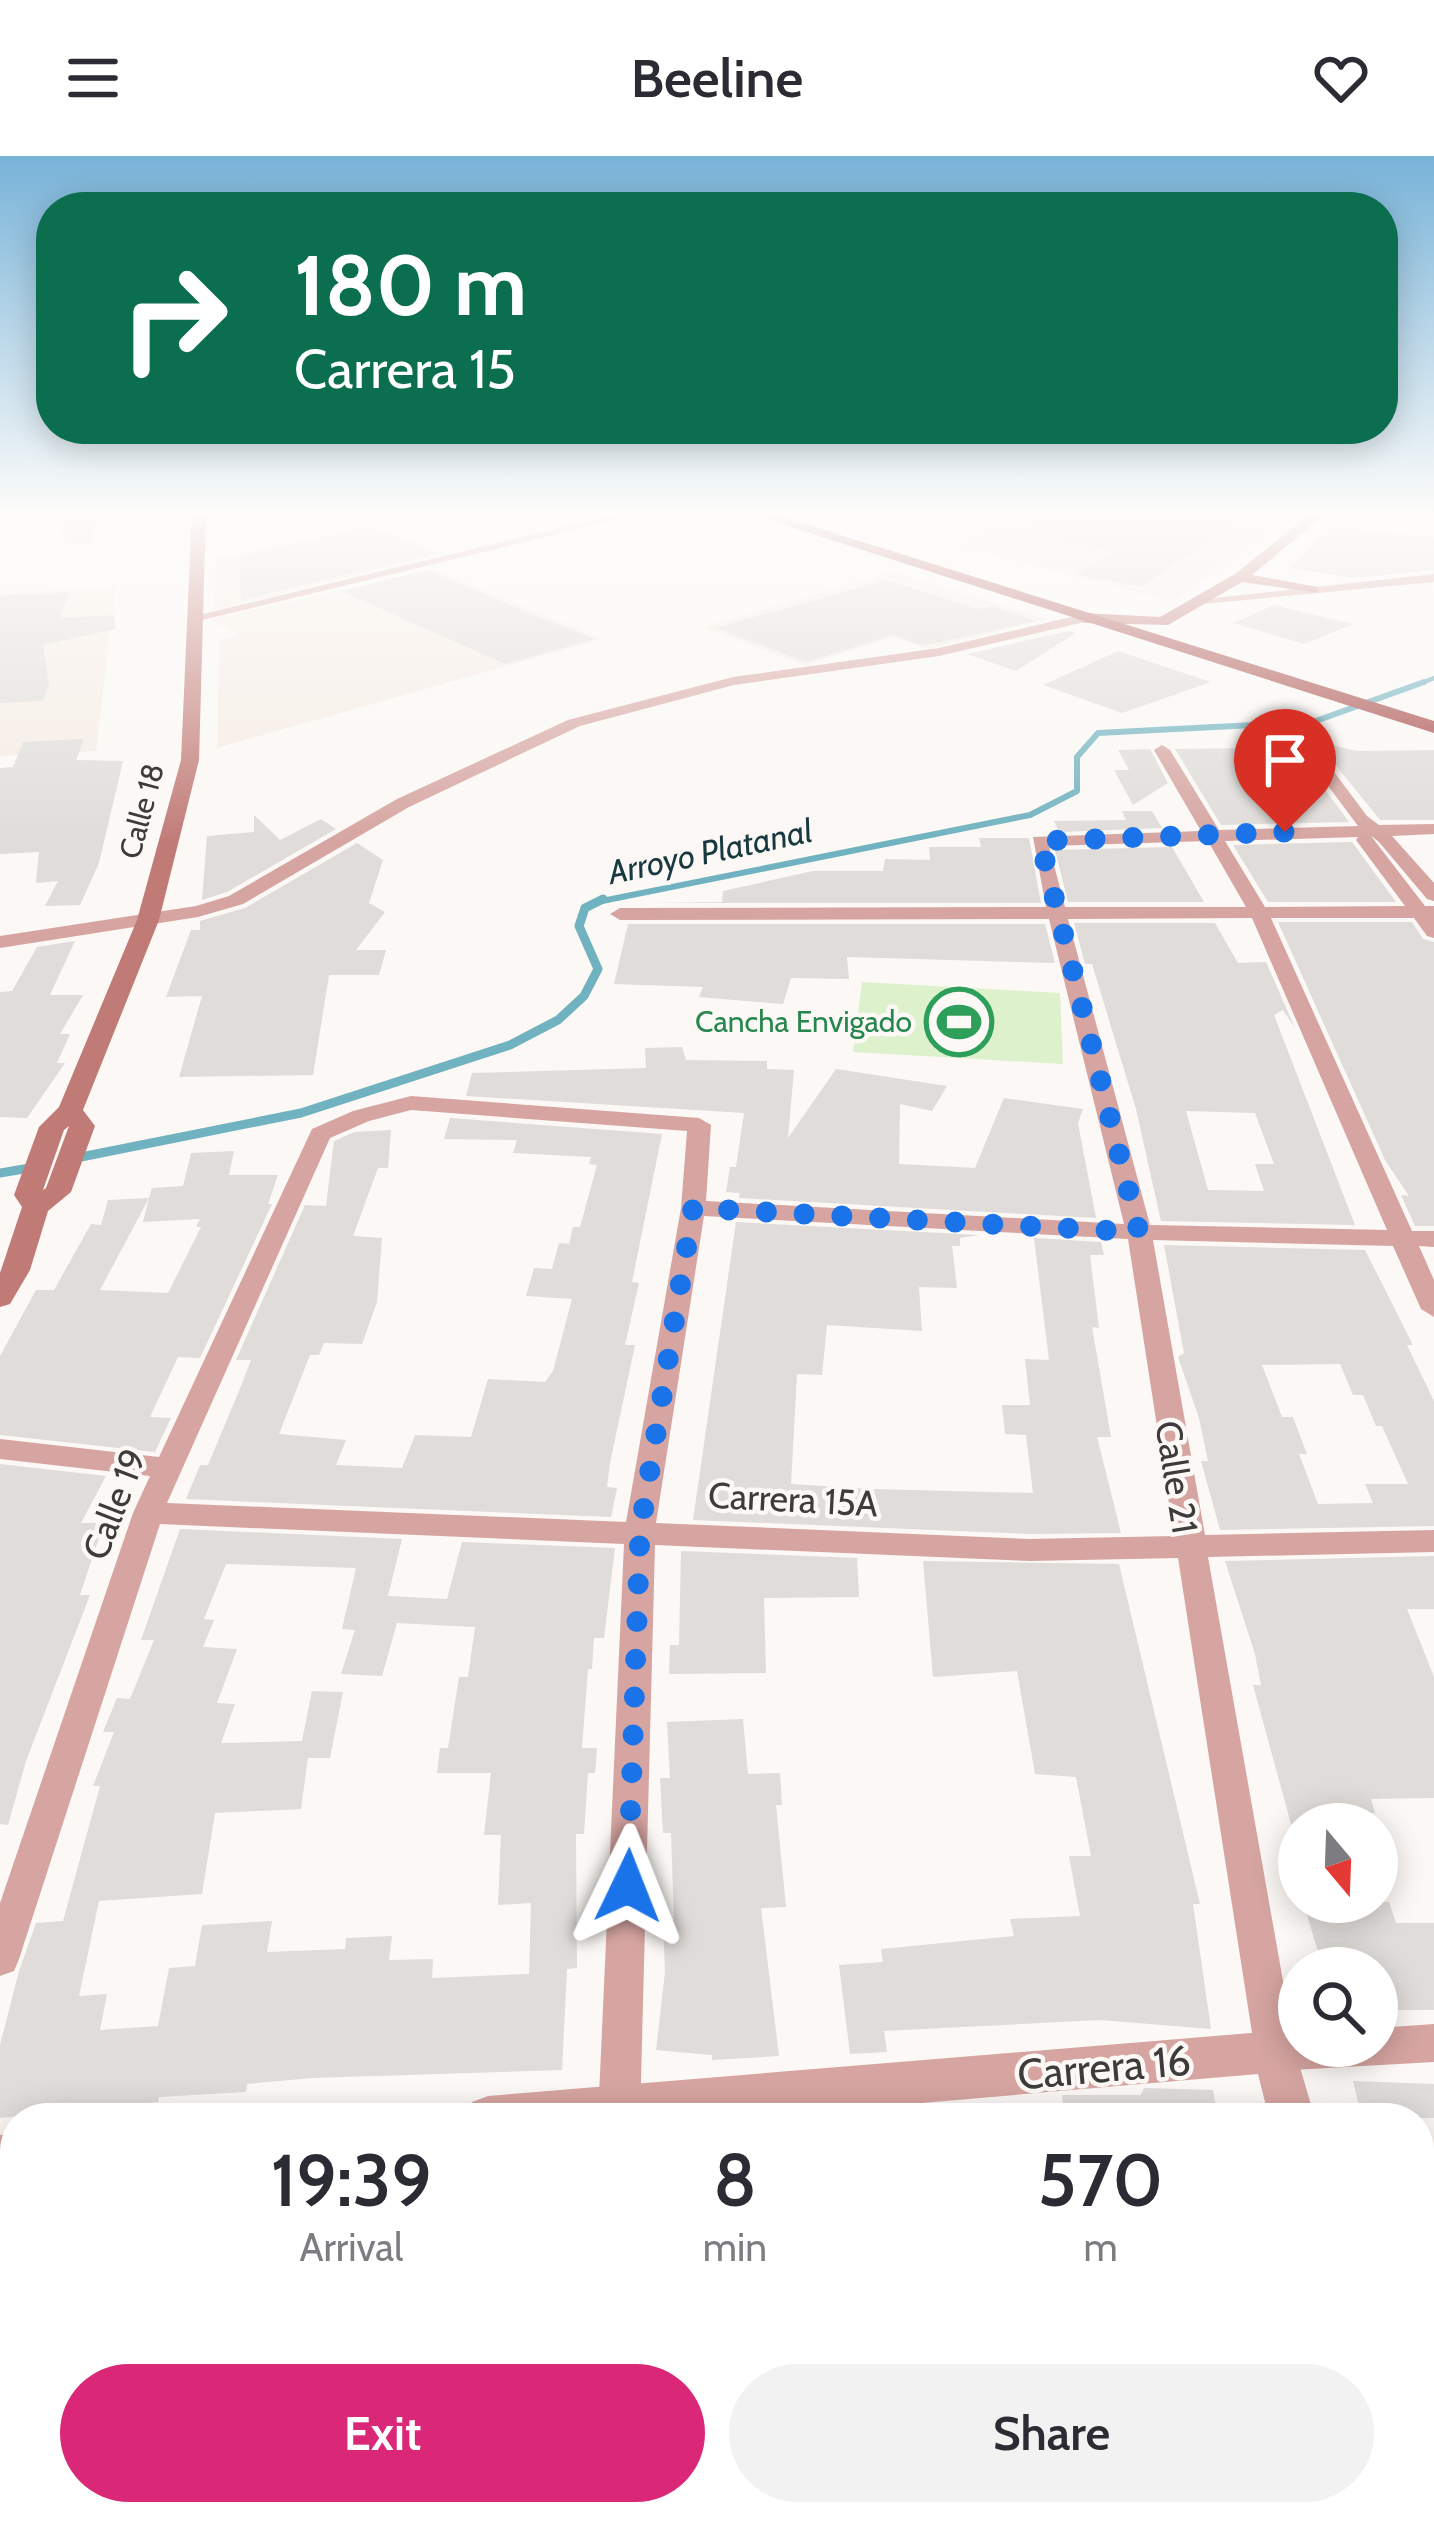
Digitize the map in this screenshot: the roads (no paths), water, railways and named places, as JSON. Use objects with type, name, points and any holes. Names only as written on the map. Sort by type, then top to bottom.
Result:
[{"type":"highway","points":[[1095,622],[1434,727]]},
{"type":"highway","points":[[1163,622],[1315,668]]},
{"type":"main road","name":"Calle 18","points":[[41,1198],[52,1126],[70,1110],[148,920],[190,760],[198,622]]},
{"type":"main road","points":[[1154,622],[1163,622]]},
{"type":"main road","name":"Calle 18","points":[[0,1298],[41,1198],[75,1146],[82,1126],[70,1110]]},
{"type":"street","points":[[0,942],[148,920],[236,900],[403,802],[574,723],[670,694],[939,652],[1069,622]]},
{"type":"street","points":[[1296,732],[1427,912],[1434,932]]},
{"type":"street","points":[[1162,750],[1260,914],[1399,1239],[1434,1309]]},
{"type":"street","points":[[1365,827],[1434,895]]},
{"type":"street","points":[[1212,834],[1434,829]]},
{"type":"street","name":"Calle 21","points":[[1212,834],[1040,841],[1139,1232],[1188,1550],[1275,2053],[1288,2103]]},
{"type":"street","points":[[620,914],[1061,917],[1427,912]]},
{"type":"street","name":"Calle 19","points":[[0,1959],[148,1513],[320,1134],[361,1116],[411,1103],[699,1125],[693,1208]]},
{"type":"street","points":[[620,2103],[640,1531],[693,1208],[1139,1232],[1434,1239]]},
{"type":"street","points":[[0,1449],[168,1468]]},
{"type":"street","name":"Carrera 15A","points":[[148,1513],[1030,1550],[1188,1550],[1434,1540]]},
{"type":"street","name":"Carrera 16","points":[[729,2103],[1434,2043]]},
{"type":"waterway","points":[[1420,683],[1434,678]]},
{"type":"waterway","name":"Arroyo Platanal","points":[[1420,683],[1424,682]]},
{"type":"waterway","name":"Arroyo Platanal","points":[[597,902],[1030,815],[1077,791],[1077,757],[1098,733],[1313,722],[1420,683]]},
{"type":"waterway","name":"Arroyo Platanal","points":[[1416,685],[1420,683]]},
{"type":"waterway","name":"Arroyo Platanal","points":[[597,902],[603,899]]},
{"type":"waterway","name":"Arroyo Platanal","points":[[71,1159],[301,1113],[510,1045],[558,1020],[584,996],[598,969],[579,926],[585,908],[597,902]]},
{"type":"waterway","name":"Arroyo Platanal","points":[[0,1173],[36,1167]]},
{"type":"place","name":"Cancha Envigado","points":[[959,1022]]}]
